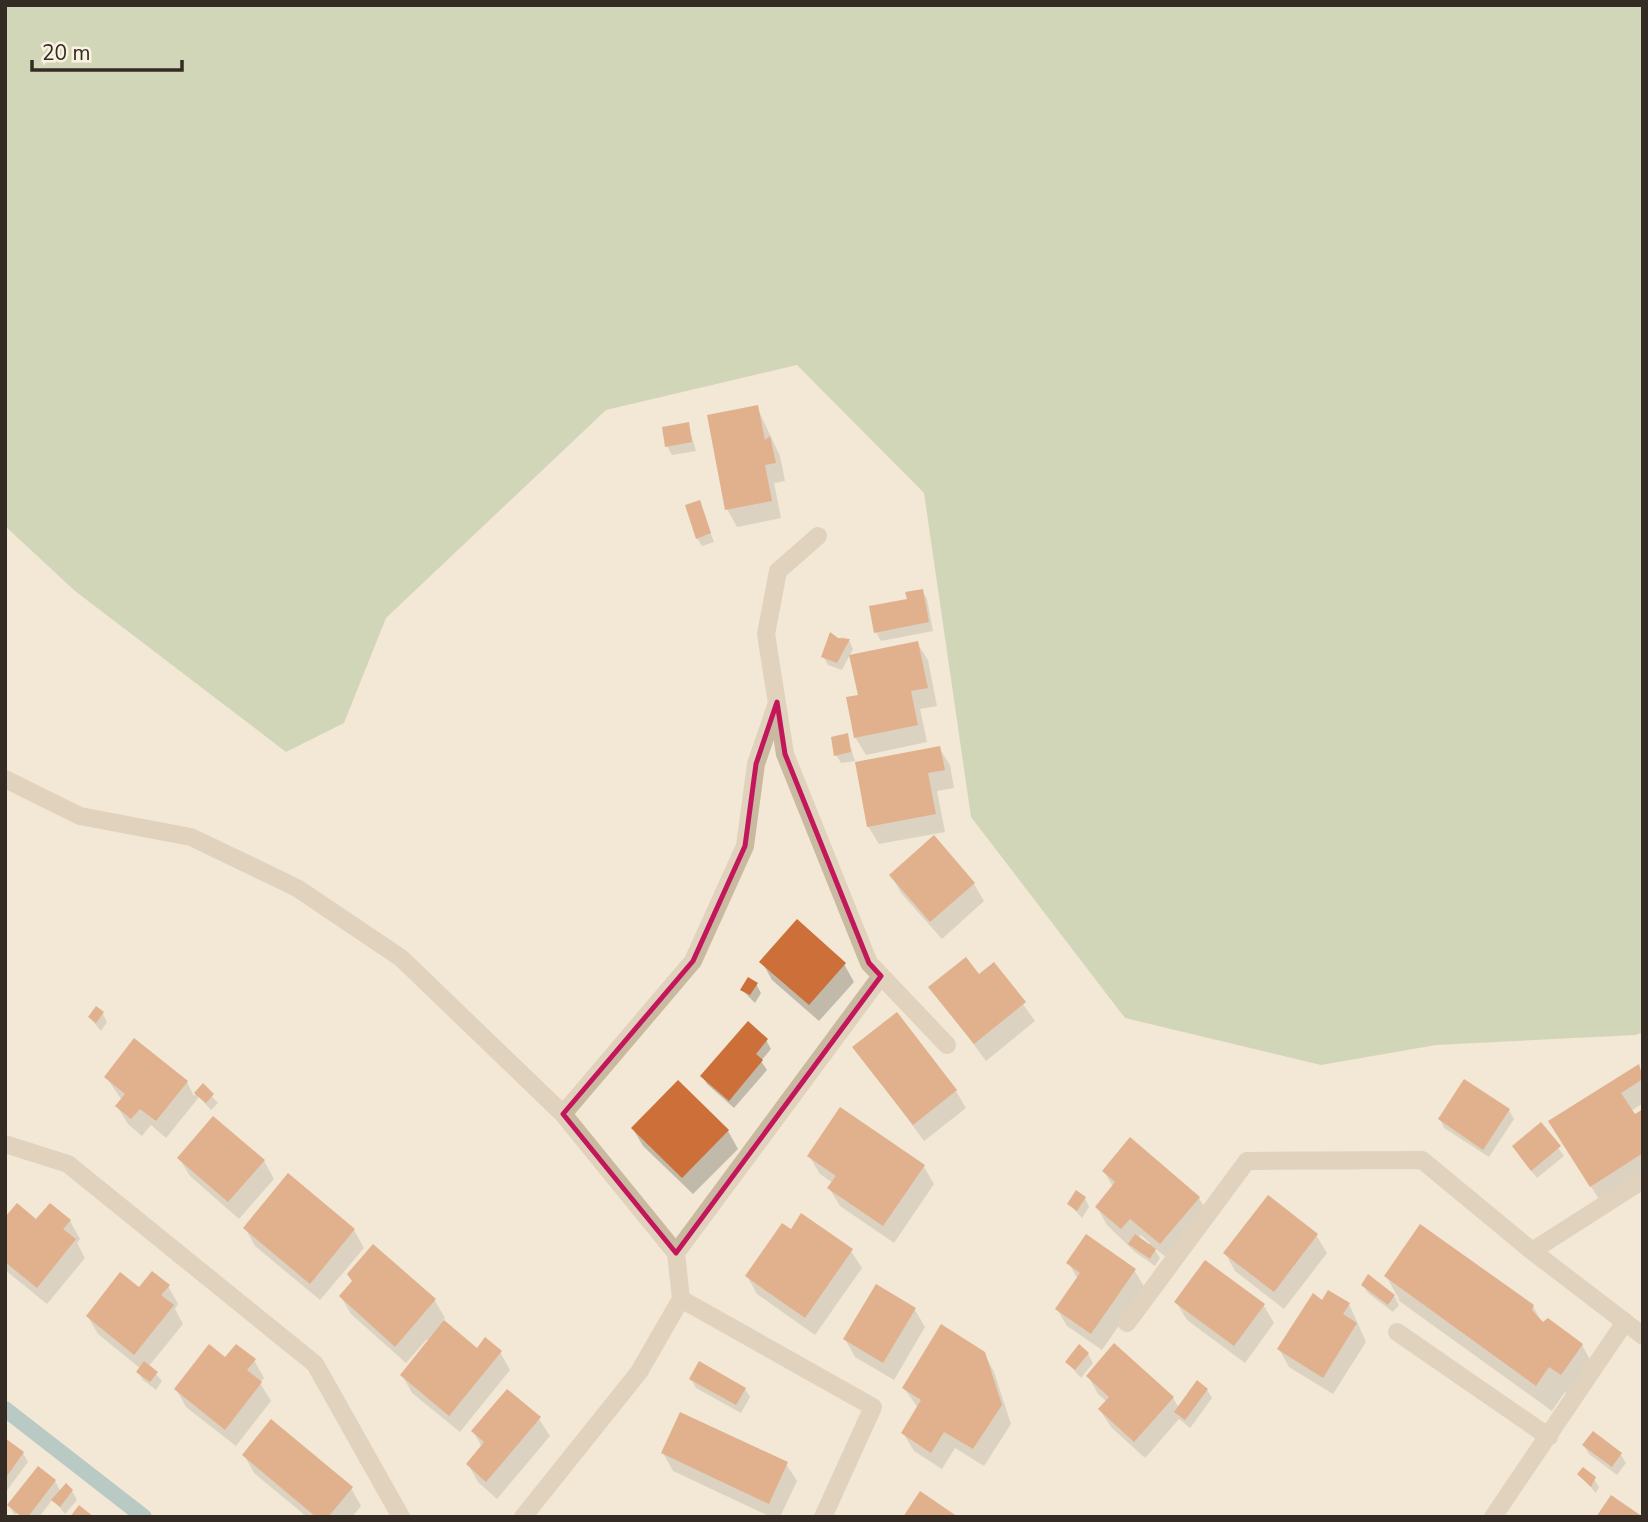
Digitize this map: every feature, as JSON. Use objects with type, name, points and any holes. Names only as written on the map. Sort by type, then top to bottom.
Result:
[{"type":"street","points":[[818,536],[778,571],[765,635],[785,754],[869,963],[947,1045]]},
{"type":"street","points":[[563,1114],[693,961],[745,846],[756,765],[777,702]]},
{"type":"street","points":[[5,779],[80,816],[191,837],[297,888],[401,958],[563,1114],[676,1253],[681,1299],[639,1372],[523,1517]]},
{"type":"street","points":[[676,1253],[881,976]]},
{"type":"street","points":[[5,1144],[68,1164],[315,1364],[401,1517]]},
{"type":"street","points":[[1126,1323],[1247,1161],[1422,1160],[1532,1251],[1643,1336]]},
{"type":"street","points":[[1532,1251],[1643,1180]]},
{"type":"street","points":[[681,1299],[873,1407],[822,1517]]},
{"type":"street","points":[[1493,1517],[1625,1322]]},
{"type":"street","points":[[1397,1332],[1549,1437]]},
{"type":"highlighted area","points":[[777,702],[785,754],[869,963],[881,976],[676,1253],[563,1114],[693,961],[745,846],[756,764]]},
{"type":"green space","points":[[5,5],[1643,5],[1643,1032],[1636,1035],[1436,1045],[1321,1065],[1125,1018],[971,817],[924,493],[797,365],[606,410],[386,618],[344,723],[286,752],[75,591],[5,526]]},
{"type":"building","points":[[758,405],[765,440],[770,436],[776,463],[765,465],[772,501],[725,510],[707,415]]},
{"type":"building","points":[[689,422],[692,442],[665,447],[662,427]]},
{"type":"building","points":[[700,500],[711,533],[696,539],[685,505]]},
{"type":"building","points":[[923,589],[929,622],[874,633],[869,606],[907,599],[905,592]]},
{"type":"building","points":[[830,632],[838,638],[850,639],[837,663],[821,657]]},
{"type":"building","points":[[918,641],[928,688],[911,691],[918,725],[854,738],[846,697],[858,695],[849,655]]},
{"type":"building","points":[[848,733],[851,752],[834,756],[831,737]]},
{"type":"building","points":[[940,746],[945,770],[928,773],[936,814],[867,827],[855,762]]},
{"type":"building","points":[[934,835],[975,883],[930,922],[889,875]]},
{"type":"building","points":[[797,919],[846,963],[809,1005],[759,962]]},
{"type":"building","points":[[966,957],[979,974],[994,962],[1026,1002],[974,1044],[928,987]]},
{"type":"building","points":[[748,977],[758,983],[750,995],[740,990]]},
{"type":"building","points":[[96,1006],[104,1012],[96,1023],[88,1017]]},
{"type":"building","points":[[897,1012],[957,1090],[913,1125],[852,1047]]},
{"type":"building","points":[[748,1021],[768,1039],[756,1054],[763,1060],[729,1101],[700,1076]]},
{"type":"building","points":[[134,1038],[188,1081],[156,1121],[140,1109],[131,1119],[115,1106],[125,1094],[104,1077]]},
{"type":"building","points":[[1639,1064],[1643,1079],[1621,1093],[1635,1114],[1643,1109],[1643,1153],[1590,1187],[1548,1121]]},
{"type":"building","points":[[1464,1079],[1510,1109],[1483,1150],[1438,1119]]},
{"type":"building","points":[[678,1080],[729,1130],[682,1178],[631,1128]]},
{"type":"building","points":[[203,1083],[214,1094],[206,1103],[194,1093]]},
{"type":"building","points":[[840,1107],[925,1165],[883,1226],[827,1188],[836,1176],[807,1156]]},
{"type":"building","points":[[213,1116],[265,1160],[228,1202],[177,1158]]},
{"type":"building","points":[[1541,1122],[1561,1146],[1531,1171],[1512,1146]]},
{"type":"building","points":[[1130,1137],[1200,1197],[1160,1244],[1130,1219],[1121,1229],[1095,1207],[1115,1182],[1102,1171]]},
{"type":"building","points":[[288,1173],[355,1229],[310,1284],[243,1228]]},
{"type":"building","points":[[1076,1190],[1086,1197],[1077,1211],[1067,1204]]},
{"type":"building","points":[[1268,1195],[1318,1234],[1274,1292],[1223,1253]]},
{"type":"building","points":[[17,1203],[36,1219],[50,1203],[71,1220],[63,1229],[76,1239],[37,1288],[5,1262],[5,1217]]},
{"type":"building","points":[[801,1213],[853,1249],[805,1318],[745,1276],[782,1223],[791,1229]]},
{"type":"building","points":[[1420,1224],[1534,1305],[1532,1310],[1543,1322],[1548,1318],[1583,1344],[1561,1375],[1549,1367],[1536,1386],[1384,1276]]},
{"type":"building","points":[[1086,1234],[1136,1269],[1091,1334],[1055,1309],[1080,1273],[1066,1263]]},
{"type":"building","points":[[1135,1234],[1156,1249],[1150,1259],[1128,1244]]},
{"type":"building","points":[[373,1244],[436,1299],[395,1347],[339,1296],[352,1281],[347,1274]]},
{"type":"building","points":[[1205,1260],[1265,1304],[1234,1346],[1174,1302]]},
{"type":"building","points":[[152,1271],[170,1285],[161,1295],[174,1305],[134,1355],[86,1316],[120,1272],[139,1287]]},
{"type":"building","points":[[1368,1274],[1395,1295],[1388,1305],[1361,1285]]},
{"type":"building","points":[[876,1284],[916,1308],[883,1363],[843,1339]]},
{"type":"building","points":[[1328,1290],[1350,1303],[1343,1314],[1357,1323],[1323,1378],[1277,1349],[1313,1293],[1322,1300]]},
{"type":"building","points":[[444,1320],[477,1348],[485,1337],[502,1351],[449,1416],[400,1375]]},
{"type":"building","points":[[941,1324],[985,1352],[1002,1405],[973,1449],[944,1432],[931,1453],[901,1433],[921,1400],[902,1388]]},
{"type":"building","points":[[1114,1343],[1174,1397],[1134,1442],[1098,1409],[1109,1397],[1086,1376]]},
{"type":"building","points":[[209,1344],[225,1357],[236,1344],[256,1359],[247,1370],[262,1382],[225,1430],[174,1389]]},
{"type":"building","points":[[1079,1344],[1089,1353],[1075,1370],[1065,1362]]},
{"type":"building","points":[[144,1361],[158,1372],[150,1382],[136,1372]]},
{"type":"building","points":[[699,1361],[746,1388],[736,1405],[689,1379]]},
{"type":"building","points":[[1197,1380],[1208,1389],[1185,1420],[1174,1412]]},
{"type":"building","points":[[507,1389],[541,1417],[486,1482],[466,1464],[484,1442],[471,1431]]},
{"type":"building","points":[[680,1412],[788,1462],[769,1504],[661,1453]]},
{"type":"building","points":[[271,1419],[353,1487],[328,1517],[316,1517],[242,1455]]},
{"type":"building","points":[[1593,1431],[1622,1453],[1612,1467],[1582,1445]]},
{"type":"building","points":[[5,1438],[24,1452],[5,1479]]},
{"type":"building","points":[[38,1466],[56,1480],[28,1517],[22,1517],[7,1505]]},
{"type":"building","points":[[1583,1467],[1596,1477],[1591,1487],[1577,1474]]},
{"type":"building","points":[[66,1483],[73,1490],[60,1507],[51,1500]]},
{"type":"building","points":[[920,1491],[958,1517],[903,1517]]},
{"type":"building","points":[[1611,1495],[1643,1517],[1596,1517]]},
{"type":"building","points":[[79,1505],[94,1517],[70,1517]]},
{"type":"waterway","points":[[5,1409],[144,1517]]}]
